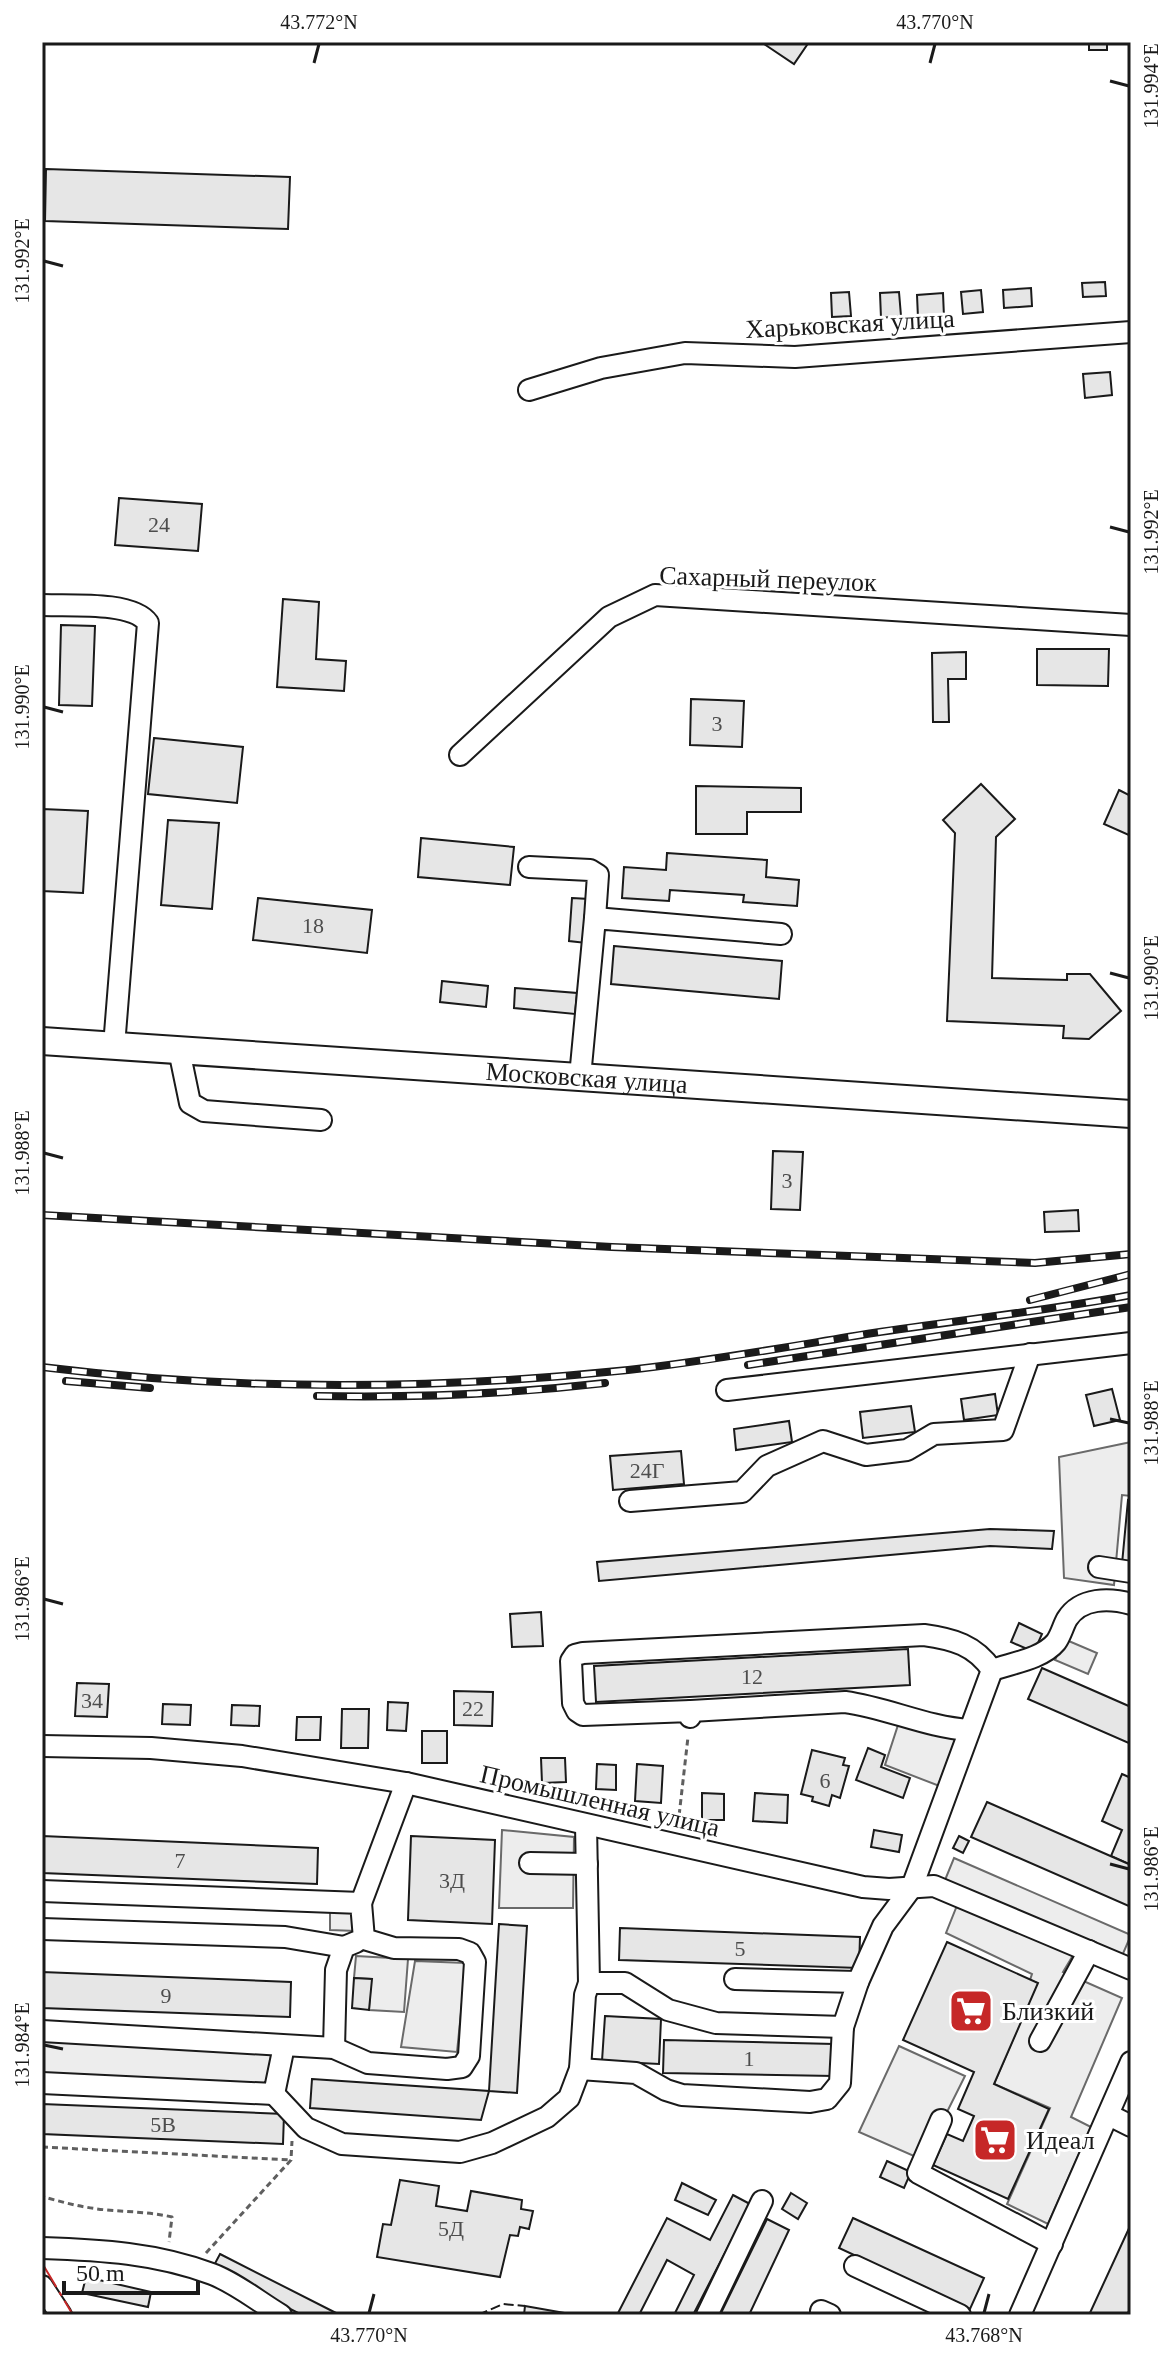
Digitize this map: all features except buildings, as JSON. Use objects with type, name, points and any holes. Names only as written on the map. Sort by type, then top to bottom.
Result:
[{"type":"main road","name":"Московская улица","points":[[42,1041],[1130,1113]]},
{"type":"street","name":"Харьковская улица","points":[[529,390],[601,368],[685,353],[795,357],[1131,332]]},
{"type":"street","name":"Сахарный переулок","points":[[460,755],[609,617],[655,595],[1131,625]]},
{"type":"street","points":[[42,605],[130,609],[148,623],[114,1046]]},
{"type":"street","points":[[529,867],[590,870],[598,875],[580,1077]]},
{"type":"street","points":[[595,918],[781,934]]},
{"type":"street","points":[[179,1050],[190,1103],[194,1107],[204,1111],[321,1120]]},
{"type":"street","points":[[727,1390],[1131,1343]]},
{"type":"street","points":[[630,1501],[742,1492],[767,1466],[823,1441],[866,1455],[907,1450],[934,1434],[1003,1430],[1030,1354]]},
{"type":"street","points":[[1099,1567],[1131,1572]]},
{"type":"street","points":[[992,1670],[1037,1655],[1055,1642],[1069,1615],[1086,1603],[1113,1599],[1131,1604]]},
{"type":"street","points":[[969,1730],[918,1722],[845,1702],[690,1714],[583,1715],[573,1703],[571,1661],[575,1655],[583,1653],[924,1635],[967,1645],[983,1656],[992,1670]]},
{"type":"street","points":[[580,2069],[636,2073],[682,2095],[810,2102],[827,2099],[840,2083],[843,2027],[858,1982],[883,1926],[912,1887],[992,1670]]},
{"type":"street","name":"Промышленная улица","points":[[42,1746],[151,1748],[242,1756],[406,1783],[863,1887],[934,1886],[1131,1969]]},
{"type":"street","points":[[364,1939],[361,1903],[406,1783]]},
{"type":"street","points":[[42,2083],[274,2094],[306,2128],[342,2144],[460,2152],[492,2143],[547,2117],[569,2098],[580,2069],[585,1995],[589,1983],[586,1825]]},
{"type":"street","points":[[530,1863],[587,1864]]},
{"type":"street","points":[[42,1891],[361,1903]]},
{"type":"street","points":[[42,1929],[285,1937],[344,1947],[364,1939],[394,1948],[459,1949],[470,1953],[475,1962],[469,2056],[462,2067],[447,2069],[368,2063],[334,2048],[42,2031]]},
{"type":"street","points":[[334,2048],[336,1970],[344,1947]]},
{"type":"street","points":[[1040,2041],[1089,1951]]},
{"type":"street","points":[[735,1979],[858,1982]]},
{"type":"street","points":[[589,1983],[625,1983],[668,2010],[716,2023],[843,2027]]},
{"type":"street","points":[[274,2094],[284,2046]]},
{"type":"street","points":[[1020,2315],[1131,2062]]},
{"type":"street","points":[[1109,2115],[1131,2126]]},
{"type":"street","points":[[941,2120],[918,2173],[1052,2244]]},
{"type":"street","points":[[707,2315],[762,2201]]},
{"type":"street","points":[[42,2248],[120,2251],[167,2261],[214,2275],[281,2315]]},
{"type":"street","points":[[855,2266],[960,2315]]},
{"type":"street","points":[[42,2286],[61,2315]]},
{"type":"path","points":[[1130,1113],[1131,1180]]},
{"type":"path","points":[[676,1845],[690,1714]]},
{"type":"path","points":[[192,2269],[291,2160],[294,2116]]},
{"type":"path","points":[[42,2147],[291,2160]]},
{"type":"path","points":[[42,2192],[44,2197],[74,2206],[109,2211],[149,2211],[172,2217],[167,2261]]},
{"type":"shaded area","points":[[1131,1442],[1131,1496],[1122,1495],[1114,1585],[1064,1578],[1059,1457]]},
{"type":"shaded area","points":[[1064,1639],[1097,1653],[1088,1674],[1055,1660]]},
{"type":"shaded area","points":[[899,1722],[963,1736],[942,1787],[885,1765]]},
{"type":"shaded area","points":[[502,1830],[574,1837],[573,1908],[499,1908]]},
{"type":"shaded area","points":[[954,1858],[1131,1935],[1122,1956],[945,1880]]},
{"type":"shaded area","points":[[958,1903],[1075,1952],[1063,1972],[1122,1998],[1071,2117],[1091,2127],[1048,2224],[1007,2204],[1050,2108],[994,2084],[1037,1983],[1030,1980],[1032,1974],[946,1933]]},
{"type":"shaded area","points":[[330,1911],[357,1912],[356,1931],[330,1930]]},
{"type":"shaded area","points":[[356,1956],[408,1959],[404,2012],[369,2010],[371,1979],[354,1978]]},
{"type":"shaded area","points":[[415,1961],[466,1963],[457,2052],[401,2047]]},
{"type":"shaded area","points":[[42,2036],[279,2050],[270,2090],[42,2079]]},
{"type":"shaded area","points":[[899,2046],[965,2076],[923,2160],[859,2132]]},
{"type":"railway","points":[[42,1215],[612,1247],[1035,1263],[1131,1254]]},
{"type":"railway","points":[[1030,1300],[1131,1274]]},
{"type":"railway","points":[[42,1367],[262,1384],[408,1384],[555,1377],[689,1362],[1131,1295]]},
{"type":"railway","points":[[748,1365],[1131,1307]]},
{"type":"railway","points":[[66,1381],[150,1388]]},
{"type":"railway","points":[[317,1396],[461,1394],[605,1383]]},
{"type":"fence","points":[[478,2315],[503,2304],[525,2306]]},
{"type":"power","points":[[42,2263],[73,2315]]},
{"type":"place","name":"Близкий","points":[[971,2011]]},
{"type":"place","name":"Идеал","points":[[995,2140]]}]
